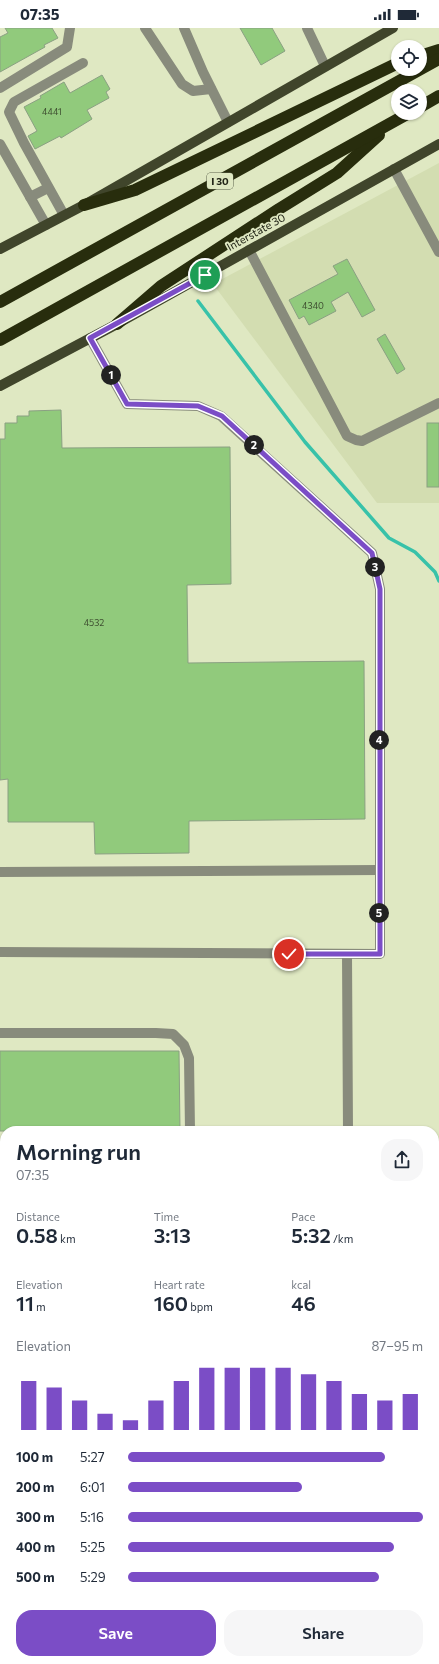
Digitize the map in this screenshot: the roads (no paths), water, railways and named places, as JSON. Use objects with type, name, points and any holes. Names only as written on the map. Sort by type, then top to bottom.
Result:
[{"type":"highway","points":[[427,54],[439,50]]},
{"type":"highway","name":"I 30","points":[[0,302],[439,59]]},
{"type":"highway","points":[[84,205],[135,190],[391,66]]},
{"type":"highway","points":[[427,103],[439,96]]},
{"type":"highway","points":[[117,324],[162,286],[279,209],[337,173],[395,121]]},
{"type":"highway","points":[[0,340],[395,121]]},
{"type":"main road","points":[[0,249],[84,205],[393,28]]},
{"type":"main road","name":"Interstate 30","points":[[0,386],[117,324],[439,144]]},
{"type":"street","points":[[0,88],[67,47],[70,28]]},
{"type":"street","points":[[145,28],[182,84],[194,91],[211,89]]},
{"type":"street","points":[[184,28],[211,89],[228,122]]},
{"type":"street","points":[[307,28],[325,66]]},
{"type":"street","points":[[64,215],[24,144],[9,112],[14,102],[83,63]]},
{"type":"street","points":[[0,144],[46,225]]},
{"type":"street","points":[[394,169],[438,249]]},
{"type":"street","points":[[30,197],[48,188]]},
{"type":"street","points":[[249,250],[347,436],[362,441],[439,403]]},
{"type":"street","points":[[0,952],[380,954],[380,589],[372,553],[222,416],[198,406],[127,404],[90,338]]},
{"type":"street","points":[[0,872],[379,870]]},
{"type":"street","points":[[347,954],[348,1126]]},
{"type":"street","points":[[0,1033],[173,1034],[184,1045],[189,1058],[190,1126]]},
{"type":"waterway","points":[[198,301],[305,442],[389,538],[415,552],[435,572],[439,581]]}]
